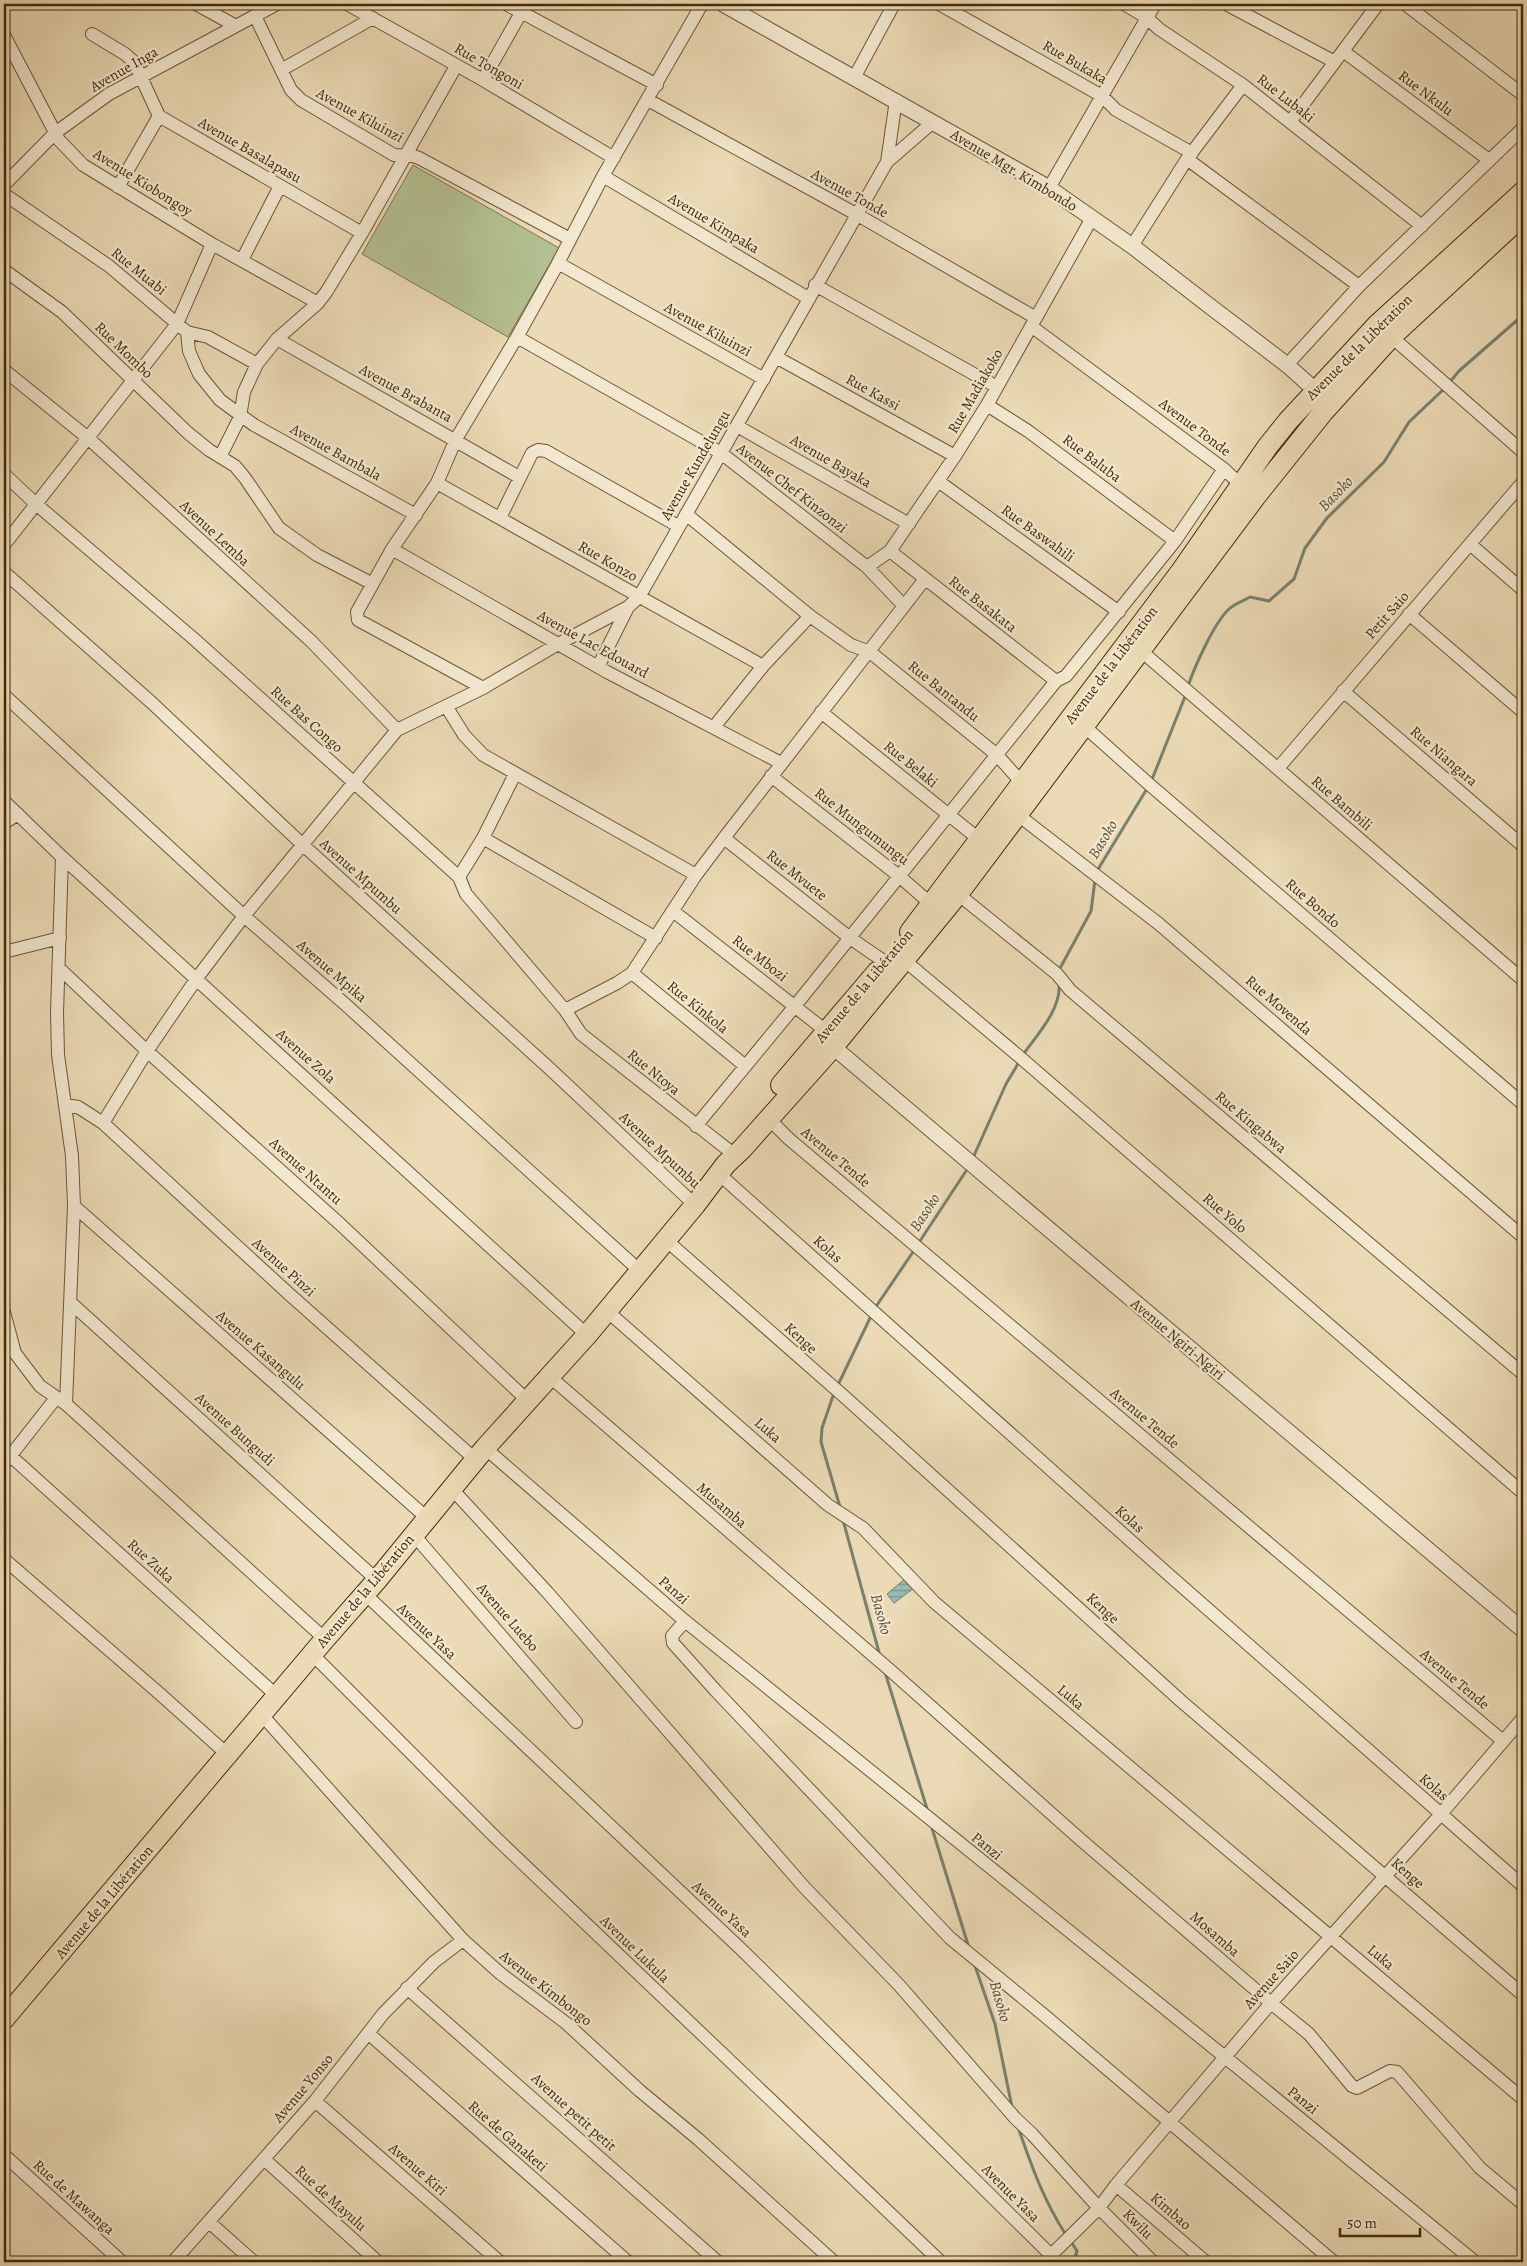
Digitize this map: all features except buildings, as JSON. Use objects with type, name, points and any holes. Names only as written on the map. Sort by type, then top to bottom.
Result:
[{"type":"highway","name":"Avenue de la Libération","points":[[894,961],[931,904],[980,840],[1012,810],[1084,726],[1283,461],[1330,404],[1384,331],[1523,192]]},
{"type":"highway","name":"Avenue de la Libération","points":[[4,2019],[262,1715],[318,1646],[370,1587],[480,1454],[587,1335],[640,1272],[728,1161],[759,1111],[827,1038],[894,961],[958,894],[1012,810],[1023,784],[1100,677],[1182,570],[1288,421],[1316,390],[1523,216]]},
{"type":"highway","name":"Avenue de la Libération","points":[[728,1161],[768,1118],[827,1038]]},
{"type":"street","points":[[196,4],[236,26]]},
{"type":"street","name":"Avenue Inga","points":[[4,185],[55,133],[109,94],[277,4]]},
{"type":"street","name":"Rue Tongoni","points":[[347,4],[483,80],[614,158]]},
{"type":"street","points":[[506,4],[524,8],[657,85]]},
{"type":"street","points":[[483,688],[358,620],[356,612],[392,549],[437,483],[456,440],[517,337],[603,176],[702,4]]},
{"type":"street","name":"Avenue Mgr. Kimbondo","points":[[723,4],[1049,188],[1132,246],[1287,365],[1330,404]]},
{"type":"street","points":[[854,78],[894,4]]},
{"type":"street","name":"Rue Bukaka","points":[[939,4],[1102,96],[1116,110],[1189,156],[1359,286]]},
{"type":"street","name":"Rue Lubaki","points":[[1124,4],[1146,17],[1159,29],[1243,85],[1422,226]]},
{"type":"street","points":[[1049,188],[1155,4]]},
{"type":"street","points":[[1226,4],[1333,61]]},
{"type":"street","points":[[1290,122],[1333,61],[1343,51],[1378,4]]},
{"type":"street","points":[[1405,4],[1523,95]]},
{"type":"street","points":[[483,80],[524,8]]},
{"type":"street","name":"Avenue Kiluinzi","points":[[255,16],[291,90],[307,104],[394,155],[419,158],[570,239]]},
{"type":"street","points":[[281,70],[373,18]]},
{"type":"street","points":[[92,34],[130,58],[142,76],[159,116],[118,187]]},
{"type":"street","name":"Avenue Kiobongoy","points":[[4,35],[59,140],[83,165],[212,244],[318,303]]},
{"type":"street","name":"Rue Nkulu","points":[[1343,51],[1489,160]]},
{"type":"street","points":[[220,457],[240,417],[244,392],[257,364],[277,339],[318,303],[362,233],[456,66]]},
{"type":"street","points":[[1132,246],[1189,156],[1243,85]]},
{"type":"street","name":"Avenue Tonde","points":[[648,100],[856,214],[1033,322],[1051,339],[1224,469],[1241,485]]},
{"type":"street","points":[[886,162],[896,100]]},
{"type":"street","name":"Avenue Basalapasu","points":[[159,116],[362,233]]},
{"type":"street","name":"Avenue Kundelungu","points":[[397,730],[483,688],[558,644],[628,607],[639,597],[886,162],[933,122]]},
{"type":"street","points":[[1287,365],[1359,286],[1523,128]]},
{"type":"street","name":"Avenue Kimpaka","points":[[603,176],[808,298]]},
{"type":"street","points":[[242,260],[280,186]]},
{"type":"street","name":"Rue Muabi","points":[[4,194],[109,266],[187,332],[208,337],[257,364]]},
{"type":"street","name":"Rue Madiakoko","points":[[867,566],[890,551],[955,456],[987,405],[1092,218]]},
{"type":"street","points":[[4,544],[177,324],[212,244]]},
{"type":"street","name":"Avenue Kiluinzi","points":[[558,263],[764,379]]},
{"type":"street","name":"Rue Mombo","points":[[4,270],[62,312],[133,382],[188,432],[235,466],[246,478],[279,528],[317,555],[371,583]]},
{"type":"street","points":[[815,285],[997,387]]},
{"type":"street","points":[[1384,331],[1523,452]]},
{"type":"street","name":"Avenue Bambala","points":[[187,332],[189,351],[199,374],[220,400],[240,417],[416,516]]},
{"type":"street","name":"Avenue Chef Kinzonzi","points":[[517,337],[721,453],[867,566],[904,606]]},
{"type":"street","name":"Avenue Brabanta","points":[[277,339],[520,477]]},
{"type":"street","name":"Rue Kassi","points":[[776,357],[955,456]]},
{"type":"street","name":"Avenue Lemba","points":[[4,370],[88,438],[311,641],[397,730]]},
{"type":"street","name":"Rue Baluba","points":[[987,405],[1028,431],[1175,541]]},
{"type":"street","name":"Avenue Bayaka","points":[[737,426],[909,524]]},
{"type":"street","points":[[500,518],[532,453],[538,450],[546,452],[678,526]]},
{"type":"street","points":[[696,1126],[1056,681],[1066,676],[1119,612],[1175,541],[1224,469]]},
{"type":"street","name":"Rue Bas Congo","points":[[4,474],[36,504],[194,639],[459,877],[466,894],[565,1010]]},
{"type":"street","name":"Rue Baswahili","points":[[938,481],[1119,612]]},
{"type":"street","name":"Petit Saio","points":[[1276,767],[1280,766],[1523,482]]},
{"type":"street","name":"Rue Konzo","points":[[437,483],[764,666]]},
{"type":"street","name":"Rue Bantandu","points":[[686,514],[810,616],[851,645],[870,652],[997,755],[1023,784]]},
{"type":"street","points":[[1470,544],[1523,590]]},
{"type":"street","name":"Avenue Lac Edouard","points":[[392,549],[598,667],[781,763]]},
{"type":"street","name":"Rue Basakata","points":[[890,551],[1056,681]]},
{"type":"street","name":"Avenue Mpumbu","points":[[4,572],[152,703],[695,1205]]},
{"type":"street","points":[[565,1010],[617,983],[632,973],[696,875],[925,579]]},
{"type":"street","points":[[598,667],[628,607]]},
{"type":"street","points":[[1409,614],[1523,712]]},
{"type":"street","points":[[714,728],[764,666],[810,616]]},
{"type":"street","name":"Rue Bambili","points":[[1140,650],[1523,980]]},
{"type":"street","name":"Rue Niangara","points":[[1343,691],[1523,846]]},
{"type":"street","name":"Avenue Mpika","points":[[4,695],[244,916],[353,1011],[640,1272]]},
{"type":"street","points":[[446,706],[464,735],[483,755],[696,875]]},
{"type":"street","name":"Rue Belaki","points":[[821,712],[980,840]]},
{"type":"street","name":"Rue Bondo","points":[[1084,726],[1150,785],[1523,1104]]},
{"type":"street","points":[[103,1123],[147,1051],[197,978],[244,916],[352,782],[397,730]]},
{"type":"street","points":[[459,877],[483,838],[515,774]]},
{"type":"street","name":"Rue Mungumungu","points":[[771,776],[899,876],[931,904]]},
{"type":"street","name":"Avenue Zola","points":[[4,801],[62,857],[587,1335]]},
{"type":"street","name":"Rue Movenda","points":[[1012,810],[1159,924],[1523,1237]]},
{"type":"street","points":[[4,823],[18,814]]},
{"type":"street","points":[[483,838],[656,938]]},
{"type":"street","name":"Rue Mvuete","points":[[724,838],[850,938],[894,961]]},
{"type":"street","points":[[6,1457],[61,1401],[71,1303],[74,1206],[72,1156],[58,1055],[57,1012],[60,970],[62,857]]},
{"type":"street","name":"Rue Kingabwa","points":[[958,894],[1057,974],[1070,990],[1523,1374]]},
{"type":"street","name":"Rue Mbozi","points":[[674,911],[795,1006],[827,1038]]},
{"type":"street","points":[[4,952],[60,938]]},
{"type":"street","name":"Rue Yolo","points":[[894,961],[1021,1058],[1523,1493]]},
{"type":"street","name":"Avenue Ntantu","points":[[60,970],[147,1051],[340,1224],[527,1400]]},
{"type":"street","name":"Rue Kinkola","points":[[632,973],[744,1065]]},
{"type":"street","name":"Rue Ntoya","points":[[565,1010],[581,1034],[696,1126],[728,1161]]},
{"type":"street","name":"Avenue Ngiri-Ngiri","points":[[827,1038],[980,1173],[1523,1630]]},
{"type":"street","name":"Avenue Pinzi","points":[[66,1105],[78,1107],[103,1123],[289,1294],[480,1454]]},
{"type":"street","name":"Avenue Tende","points":[[768,1118],[927,1256],[1503,1741]]},
{"type":"street","name":"Kolas","points":[[728,1161],[865,1304],[1523,1886]]},
{"type":"street","name":"Avenue Kasangulu","points":[[74,1206],[427,1518]]},
{"type":"street","name":"Kenge","points":[[666,1240],[847,1399],[1181,1701],[1386,1875],[1523,1995]]},
{"type":"street","name":"Avenue Bungudi","points":[[71,1303],[370,1587]]},
{"type":"street","name":"Luka","points":[[607,1311],[828,1505],[863,1528],[934,1602],[1523,2099]]},
{"type":"street","points":[[4,1312],[16,1353]]},
{"type":"street","points":[[4,1343],[16,1353]]},
{"type":"street","name":"Avenue Lukula","points":[[16,1353],[40,1386],[61,1401],[318,1646],[496,1838],[940,2262]]},
{"type":"street","name":"Musamba","points":[[549,1376],[875,1657]]},
{"type":"street","name":"Panzi","points":[[480,1454],[1225,2057],[1475,2262]]},
{"type":"street","name":"Rue Zuka","points":[[6,1457],[277,1696]]},
{"type":"street","name":"Kwilu","points":[[452,1489],[548,1593],[805,1888],[899,1985],[1016,2119],[1099,2208],[1154,2262]]},
{"type":"street","name":"Avenue Luebo","points":[[413,1534],[576,1722]]},
{"type":"street","points":[[4,1559],[228,1755]]},
{"type":"street","name":"Avenue Yasa","points":[[370,1587],[743,1951],[1053,2260]]},
{"type":"street","points":[[685,1621],[672,1636],[673,1643],[716,1691],[950,1938],[1045,2016],[1334,2262]]},
{"type":"street","name":"Mosamba","points":[[875,1657],[1081,1840],[1271,2004],[1310,2034],[1354,2088],[1390,2071],[1397,2072],[1480,2168],[1523,2204]]},
{"type":"street","name":"Avenue Kimbongo","points":[[262,1715],[463,1940],[501,1974],[566,2022],[640,2091],[698,2139],[834,2262]]},
{"type":"street","name":"Avenue Saio","points":[[1053,2260],[1062,2245],[1099,2208],[1116,2185],[1225,2057],[1441,1814],[1523,1718]]},
{"type":"street","name":"Avenue Yonso","points":[[173,2262],[315,2101],[368,2033],[407,1988],[449,1949],[463,1940]]},
{"type":"street","name":"Avenue petit petit","points":[[407,1988],[718,2262]]},
{"type":"street","name":"Rue de Ganaketi","points":[[368,2033],[628,2262]]},
{"type":"street","name":"Avenue Kiri","points":[[315,2101],[500,2262]]},
{"type":"street","name":"Rue de Mawanga","points":[[4,2155],[122,2262]]},
{"type":"street","name":"Rue de Mayulu","points":[[264,2159],[378,2262]]},
{"type":"street","name":"Kimbao","points":[[1116,2185],[1206,2262]]},
{"type":"street","points":[[209,2222],[254,2262]]},
{"type":"green space","points":[[413,165],[559,248],[508,337],[362,254]]},
{"type":"water","points":[[906,1578],[914,1588],[894,1603],[887,1594]]},
{"type":"waterway","name":"Basoko","points":[[1449,383],[1459,371],[1523,315]]},
{"type":"waterway","name":"Basoko","points":[[1188,686],[1195,667],[1217,624],[1229,609],[1250,597],[1269,601],[1294,579],[1305,548],[1327,518],[1384,462],[1409,422],[1445,388]]},
{"type":"waterway","name":"Basoko","points":[[1151,782],[1186,694]]},
{"type":"waterway","name":"Basoko","points":[[1097,871],[1148,787]]},
{"type":"waterway","name":"Basoko","points":[[1058,972],[1091,911],[1095,880]]},
{"type":"waterway","name":"Basoko","points":[[1022,1056],[1047,1022],[1056,1003],[1059,983]]},
{"type":"waterway","name":"Basoko","points":[[972,1160],[1006,1084],[1019,1062]]},
{"type":"waterway","name":"Basoko","points":[[918,1244],[968,1168]]},
{"type":"waterway","name":"Basoko","points":[[875,1308],[915,1249]]},
{"type":"waterway","name":"Basoko","points":[[837,1387],[872,1314]]},
{"type":"waterway","name":"Basoko","points":[[834,1393],[822,1428],[821,1442],[840,1507]]},
{"type":"waterway","name":"Basoko","points":[[843,1520],[880,1656]]},
{"type":"waterway","name":"Basoko","points":[[885,1672],[928,1812]]},
{"type":"waterway","name":"Basoko","points":[[931,1825],[969,1948]]},
{"type":"waterway","name":"Basoko","points":[[974,1963],[995,2024],[1012,2107]]},
{"type":"waterway","name":"Basoko","points":[[1018,2127],[1033,2169],[1066,2235]]},
{"type":"waterway","name":"Basoko","points":[[1070,2240],[1077,2251],[1074,2262]]}]
